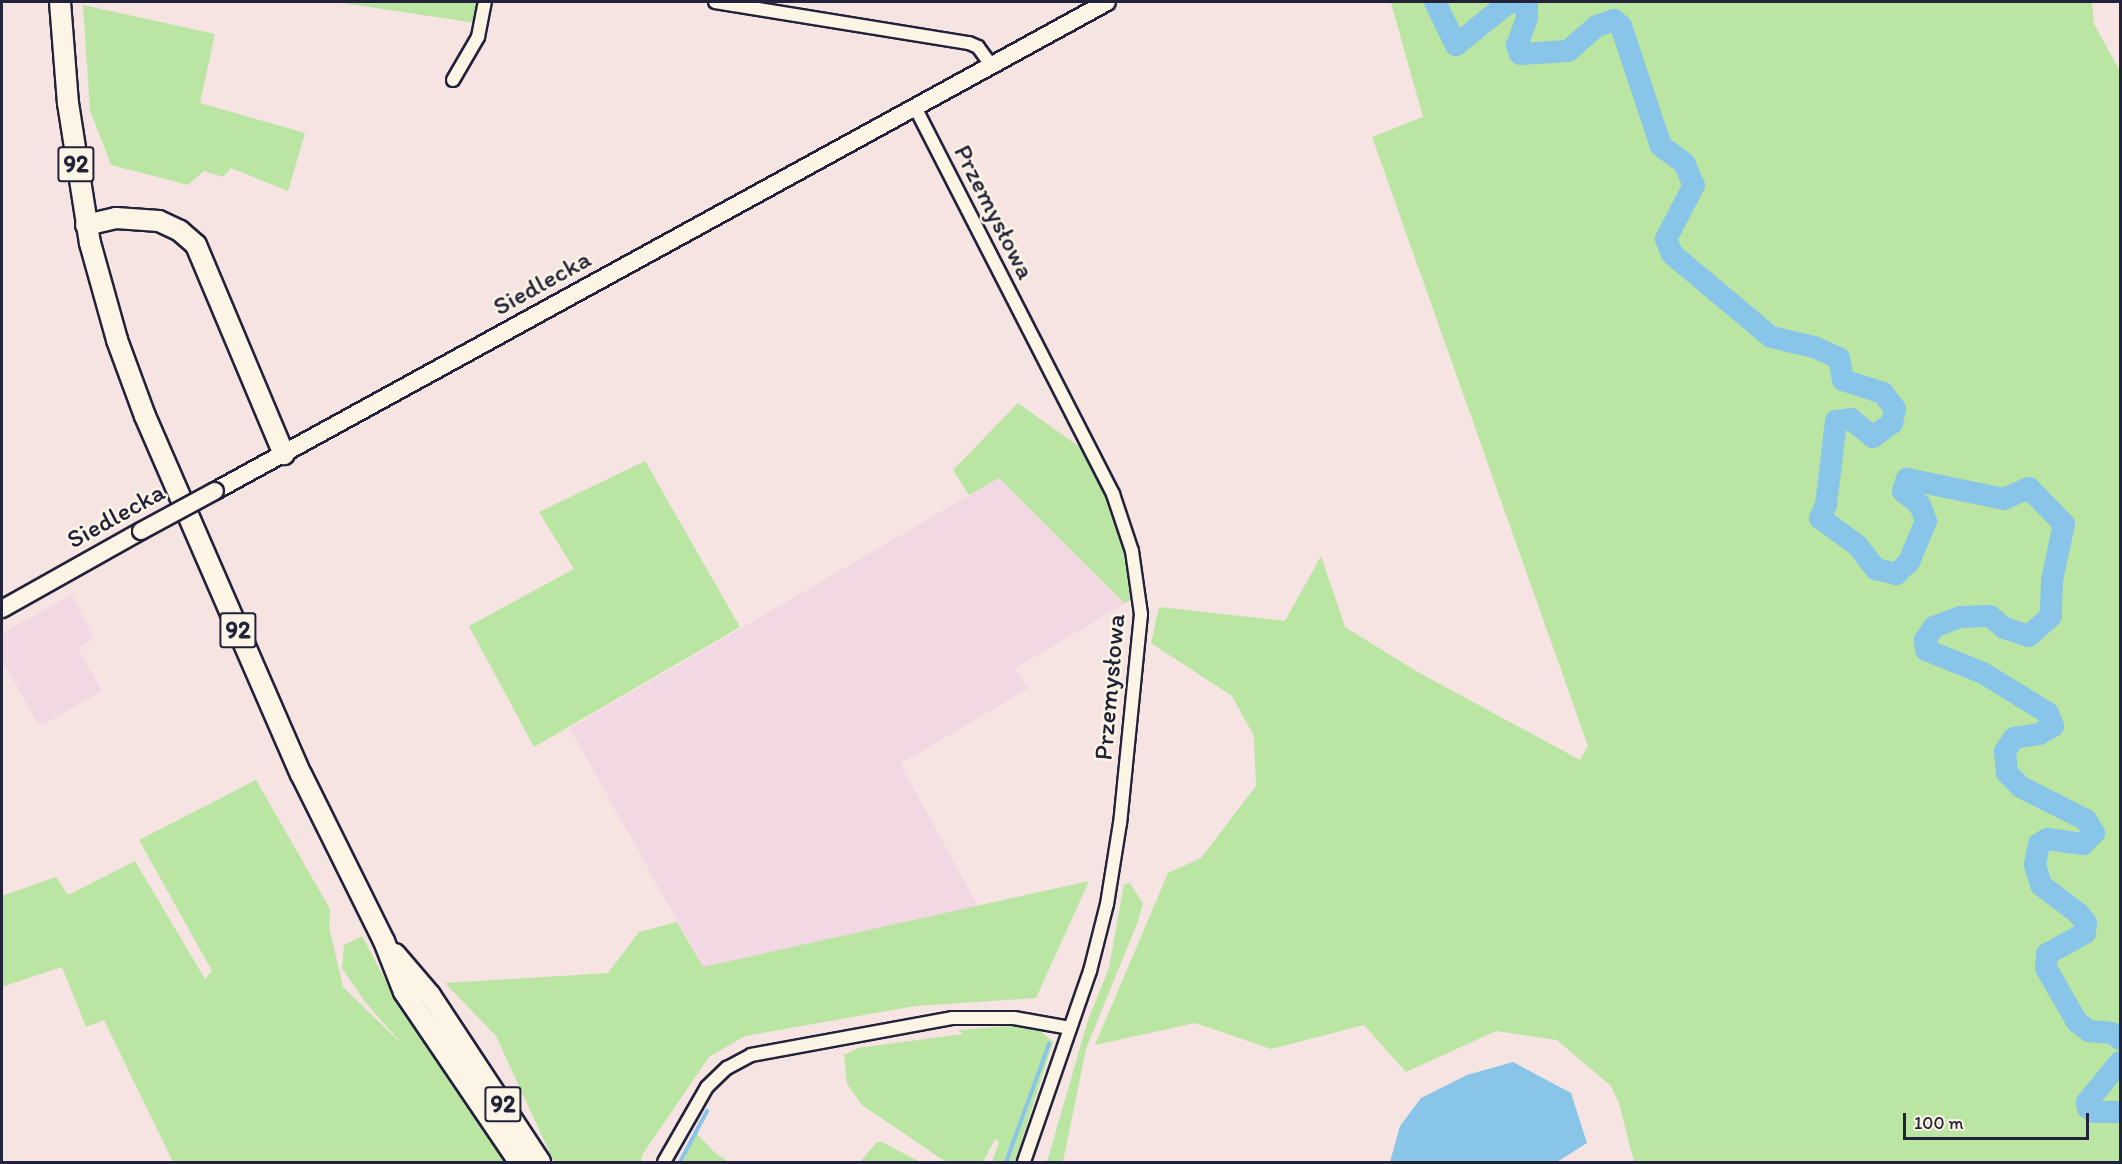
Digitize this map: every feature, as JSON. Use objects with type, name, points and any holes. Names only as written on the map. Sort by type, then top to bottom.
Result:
[{"type":"main road","name":"92","points":[[60,2],[68,103],[86,225],[117,340],[165,464],[335,848],[384,941],[404,992],[519,1162]]},
{"type":"main road","name":"Siedlecka","points":[[2,609],[1107,2]]},
{"type":"main road","points":[[86,225],[117,218],[159,221],[180,231],[196,245],[284,454]]},
{"type":"main road","name":"92","points":[[384,941],[430,995],[540,1162]]},
{"type":"street","points":[[453,80],[481,29],[485,2]]},
{"type":"street","points":[[716,2],[969,43],[978,46],[991,65]]},
{"type":"street","name":"Przemysłowa","points":[[915,107],[1113,494],[1136,573],[1141,614],[1115,860],[1097,945],[1024,1162]]},
{"type":"street","points":[[664,1162],[707,1087],[727,1068],[751,1055],[952,1018],[1014,1018],[1070,1028]]},
{"type":"shaded area","points":[[999,478],[1124,604],[1014,669],[1029,688],[900,764],[979,908],[703,967],[570,728]]},
{"type":"shaded area","points":[[72,595],[94,639],[78,648],[102,691],[44,724],[38,723],[2,661],[2,633]]},
{"type":"green space","points":[[336,2],[477,2],[476,23]]},
{"type":"green space","points":[[2092,2],[2094,24],[2120,71],[2120,1057],[2092,1085],[2084,1108],[2091,1118],[2120,1119],[2120,1162],[1634,1162],[1619,1103],[1611,1086],[1557,1040],[1496,1031],[1406,1072],[1364,1025],[1271,1049],[1195,1023],[1095,1045],[1168,873],[1201,858],[1256,786],[1254,736],[1232,696],[1151,643],[1159,607],[1285,621],[1321,556],[1345,627],[1416,671],[1580,760],[1588,746],[1372,137],[1423,117],[1391,3]]},
{"type":"green space","points":[[83,5],[215,34],[200,103],[305,133],[288,191],[231,168],[223,177],[204,171],[188,185],[111,165],[90,110]]},
{"type":"green space","points":[[1018,403],[1081,448],[1103,487],[1119,528],[1131,600],[1124,603],[999,478],[969,495],[953,470]]},
{"type":"green space","points":[[645,461],[740,627],[534,747],[469,626],[574,569],[539,512]]},
{"type":"green space","points":[[256,780],[330,909],[329,927],[343,987],[404,1046],[365,1002],[342,968],[344,945],[362,936],[402,1012],[507,1162],[173,1162],[104,1020],[86,1027],[62,967],[2,987],[2,896],[56,877],[68,895],[135,861],[205,979],[212,971],[139,840]]},
{"type":"green space","points":[[1089,881],[1036,998],[915,1006],[745,1036],[709,1057],[642,1155],[641,1162],[554,1162],[496,1036],[445,983],[608,973],[639,932],[677,922],[703,967]]},
{"type":"green space","points":[[1130,883],[1143,904],[1138,921],[1086,1049],[1063,1162],[1047,1162],[1088,1020],[1109,968],[1124,884]]},
{"type":"green space","points":[[1011,1026],[1038,1029],[1053,1042],[1015,1162],[992,1162],[999,1142],[995,1139],[983,1162],[946,1162],[862,1105],[847,1084],[844,1055],[858,1048],[963,1034],[958,1030]]},
{"type":"green space","points":[[2120,1070],[2120,1107],[2096,1107],[2096,1098]]},
{"type":"green space","points":[[696,1133],[715,1153],[729,1162],[683,1162]]},
{"type":"green space","points":[[877,1142],[882,1142],[920,1162],[860,1162]]},
{"type":"water","points":[[1513,1062],[1571,1093],[1587,1143],[1557,1162],[1390,1162],[1400,1126],[1421,1098],[1467,1075]]},
{"type":"waterway","points":[[1435,2],[1456,45],[1508,3],[1518,2]]},
{"type":"waterway","points":[[1527,2],[1527,18],[1517,45],[1520,54],[1568,51],[1597,26],[1614,20],[1621,26],[1661,146],[1684,163],[1694,185],[1666,239],[1672,254],[1771,337],[1814,347],[1839,358],[1843,380],[1883,393],[1895,409],[1892,423],[1873,437],[1851,419],[1836,421],[1826,505],[1820,518],[1857,545],[1876,569],[1896,574],[1909,562],[1926,521],[1920,505],[1903,491],[1907,479],[2004,499],[2029,488],[2064,524],[2052,580],[2051,616],[2029,636],[2004,628],[1990,616],[1960,617],[1934,627],[1925,640],[1926,650],[1983,673],[2048,713],[2053,726],[2039,734],[2014,738],[2005,751],[2007,773],[2021,787],[2086,820],[2094,833],[2083,844],[2047,839],[2039,844],[2035,865],[2041,885],[2079,914],[2086,923],[2085,933],[2047,954],[2046,968],[2077,1022],[2089,1031],[2112,1033],[2120,1039]]},
{"type":"waterway","points":[[1006,1162],[1049,1044]]},
{"type":"waterway","points":[[2120,1062],[2087,1102],[2088,1108],[2095,1112],[2120,1112]]},
{"type":"waterway","points":[[680,1162],[707,1111]]}]
